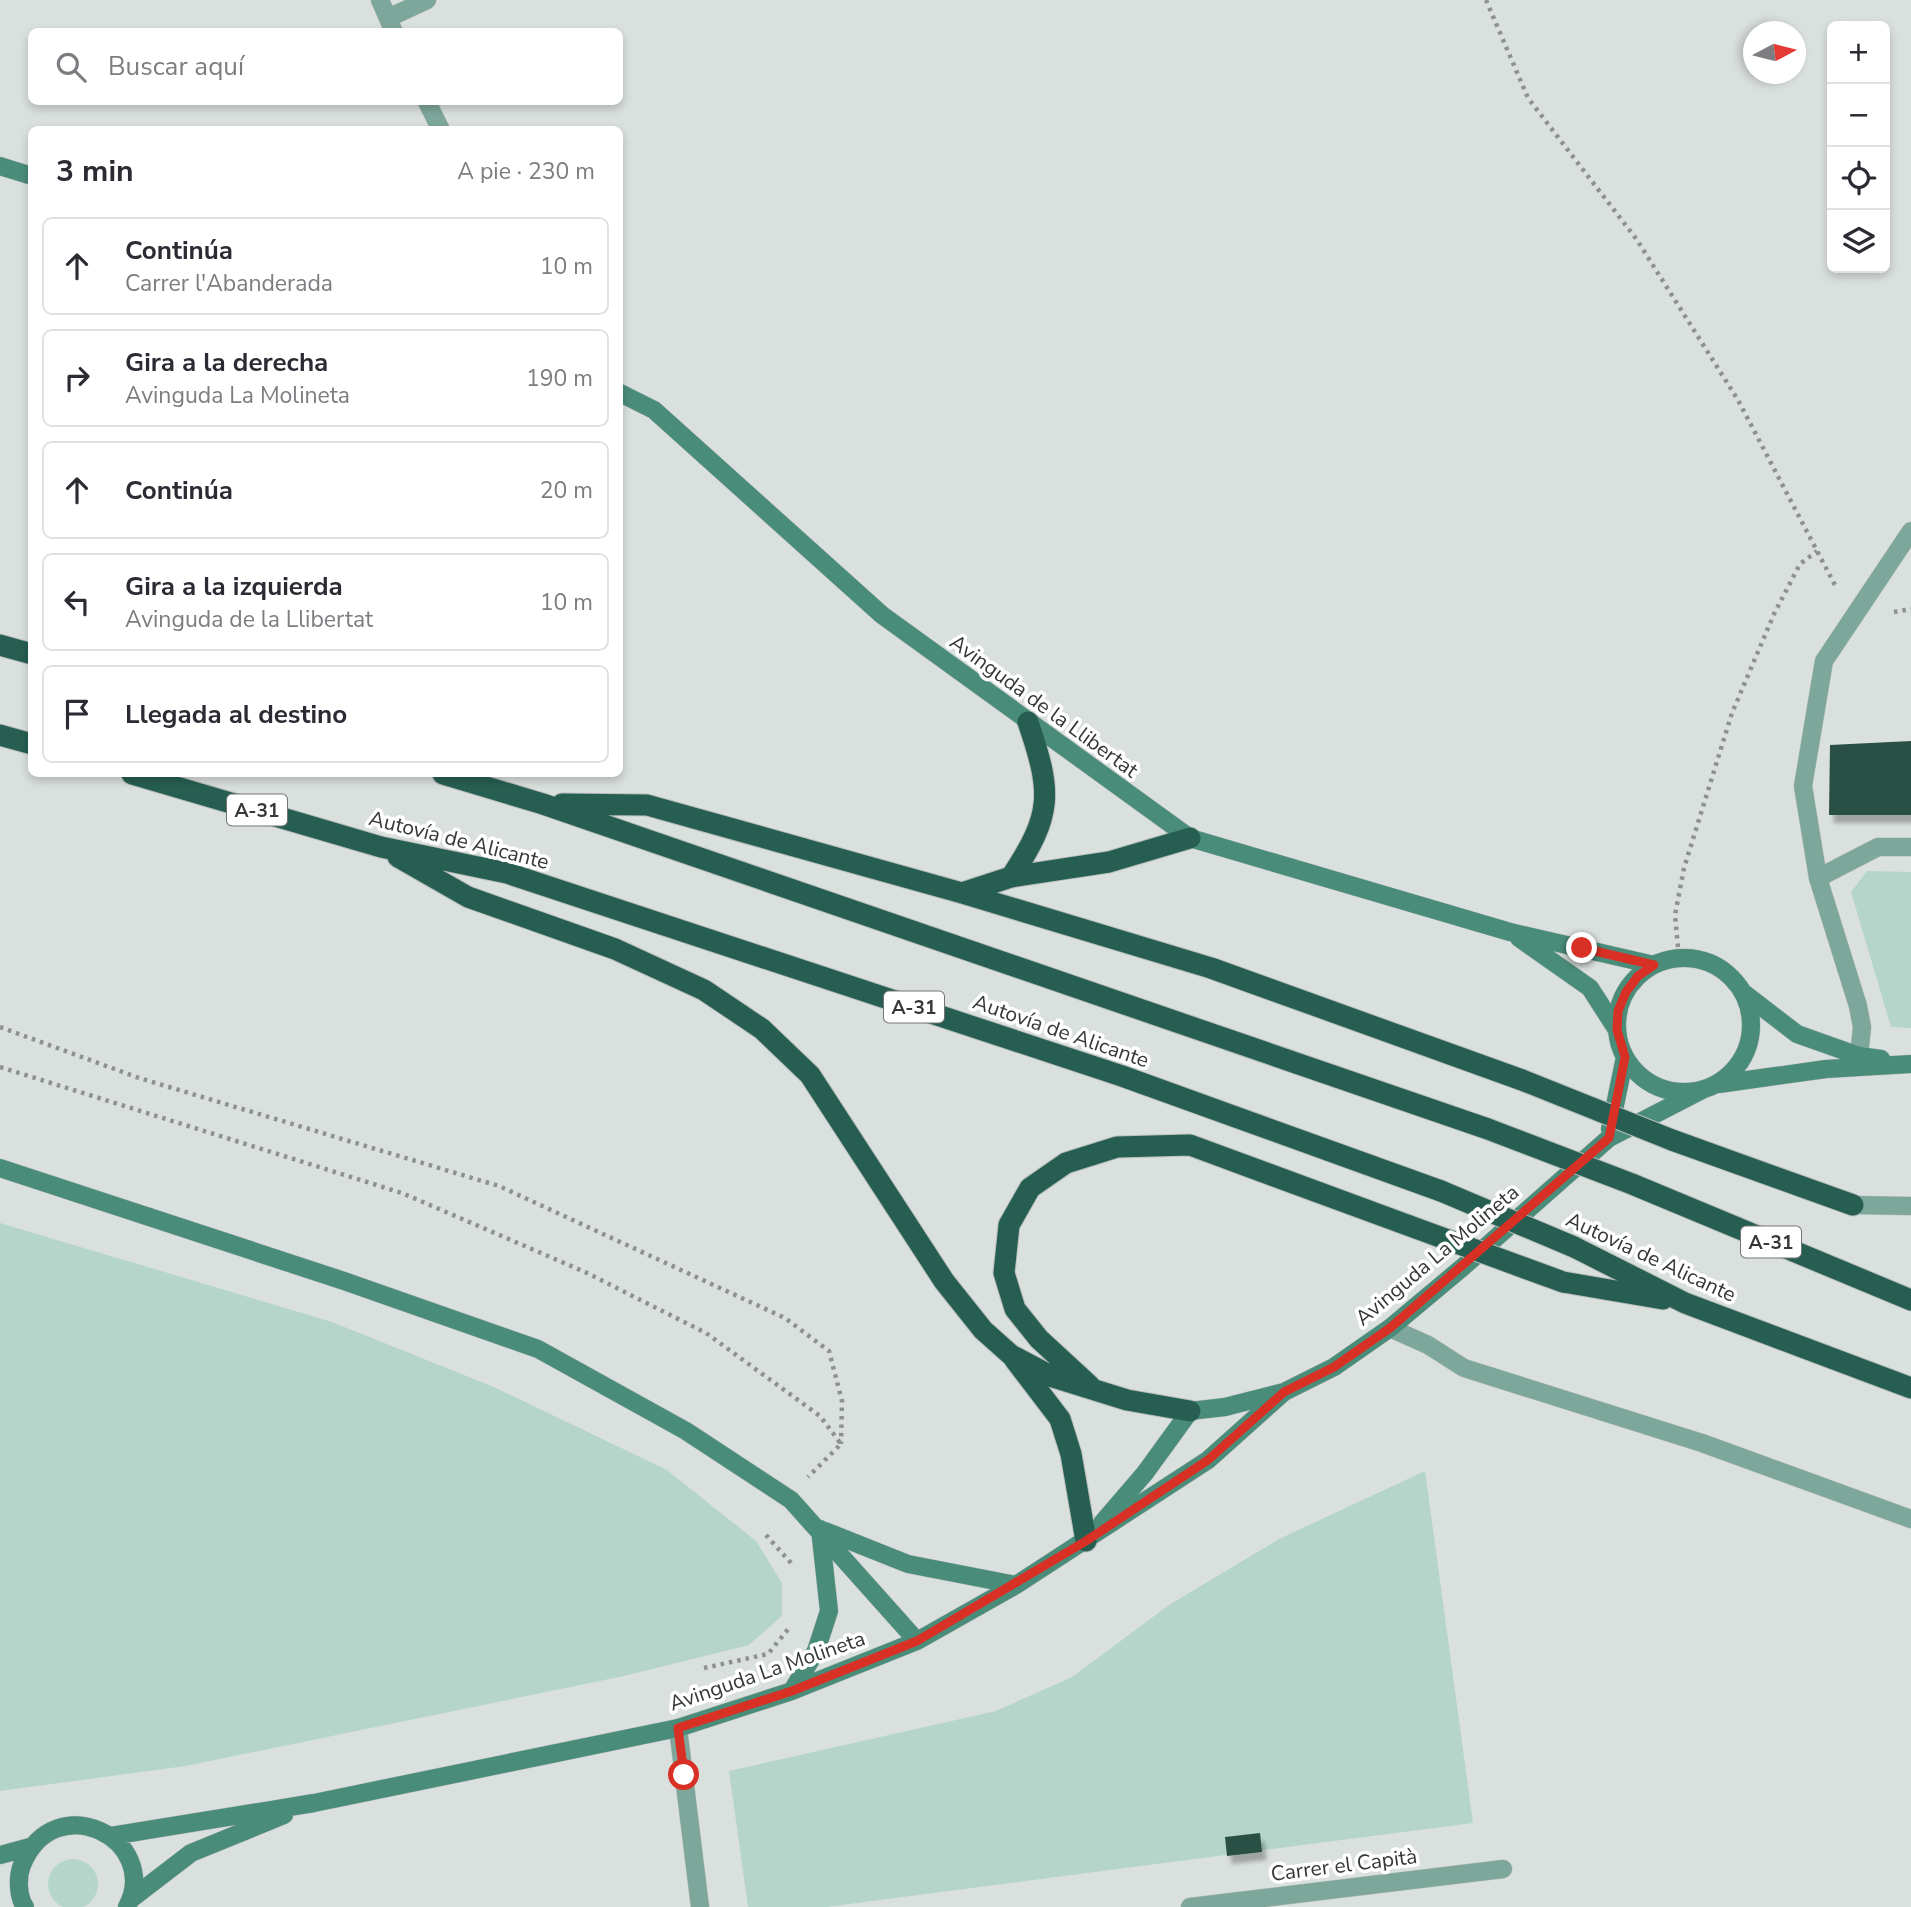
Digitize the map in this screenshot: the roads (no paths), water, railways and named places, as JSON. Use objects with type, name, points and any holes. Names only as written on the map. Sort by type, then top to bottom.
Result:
[{"type":"highway","points":[[0,645],[28,653]]},
{"type":"highway","points":[[1011,877],[1033,845],[1046,807],[1043,767],[1028,722]]},
{"type":"highway","points":[[0,735],[28,743]]},
{"type":"highway","name":"Autovía de Alicante","points":[[142,777],[381,847],[507,873],[1122,1076],[1441,1191],[1574,1247],[1685,1303],[1911,1388]]},
{"type":"highway","name":"A-31","points":[[453,777],[543,804],[1488,1129],[1632,1184],[1911,1300]]},
{"type":"highway","points":[[543,804],[647,805],[962,893],[1211,968],[1522,1080],[1672,1140],[1853,1205]]},
{"type":"highway","points":[[962,893],[1011,877],[1109,862],[1190,838]]},
{"type":"highway","points":[[381,847],[468,898],[615,949],[704,990],[762,1029],[810,1075],[944,1281],[983,1331],[1011,1356],[1060,1419],[1071,1454],[1086,1541]]},
{"type":"highway","points":[[1094,1390],[1039,1339],[1015,1310],[1004,1273],[1009,1225],[1030,1188],[1066,1163],[1117,1147],[1190,1145],[1563,1282],[1685,1303]]},
{"type":"highway","points":[[1011,1356],[1053,1377],[1127,1401],[1190,1411]]},
{"type":"street","points":[[380,0],[391,25],[427,0]]},
{"type":"street","points":[[429,105],[439,126]]},
{"type":"street","points":[[0,166],[28,175]]},
{"type":"street","name":"Avinguda de la Llibertat","points":[[623,394],[654,410],[882,615],[1190,838],[1510,932],[1654,965]]},
{"type":"street","points":[[1859,1056],[1862,1027],[1858,1006],[1818,878],[1803,786],[1824,662],[1911,531]]},
{"type":"street","points":[[1818,878],[1878,847],[1911,847]]},
{"type":"street","name":"Avinguda de la Llibertat","points":[[1510,932],[1590,988],[1617,1030]]},
{"type":"street","points":[[1679,958],[1694,958],[1713,964],[1731,976],[1744,993],[1797,1034],[1859,1056],[1910,1064],[1826,1069],[1680,1093],[1657,1087],[1639,1075],[1625,1057],[1617,1030],[1618,1011],[1626,992],[1638,976],[1654,965],[1679,958]]},
{"type":"street","points":[[1709,1088],[1733,1072],[1745,1054],[1751,1034],[1751,1013],[1744,993]]},
{"type":"street","points":[[1609,1138],[1625,1057]]},
{"type":"street","name":"Avinguda La Molineta","points":[[1086,1541],[1145,1473],[1190,1411],[1225,1407],[1284,1392],[1334,1367],[1390,1328],[1609,1138],[1709,1088]]},
{"type":"street","points":[[0,1168],[344,1281],[538,1349],[686,1431],[791,1500],[820,1529],[917,1641]]},
{"type":"street","points":[[1853,1205],[1911,1206]]},
{"type":"street","points":[[1390,1328],[1428,1345],[1464,1368],[1702,1443],[1911,1518]]},
{"type":"street","name":"Avinguda La Molineta","points":[[111,1836],[314,1803],[678,1728],[792,1691],[917,1641],[1016,1585],[1208,1460],[1284,1392]]},
{"type":"street","points":[[820,1529],[908,1564],[1016,1585]]},
{"type":"street","points":[[792,1691],[816,1651],[828,1611],[820,1529]]},
{"type":"street","points":[[678,1728],[700,1907]]},
{"type":"street","name":"Avinguda La Molineta","points":[[129,1903],[191,1853],[314,1803]]},
{"type":"street","points":[[0,1855],[30,1847],[53,1828],[83,1824],[111,1836],[126,1853],[133,1876],[129,1903]]},
{"type":"street","points":[[25,1907],[18,1874],[30,1847]]},
{"type":"street","name":"Carrer el Capità","points":[[1199,1906],[1503,1869]]}]
